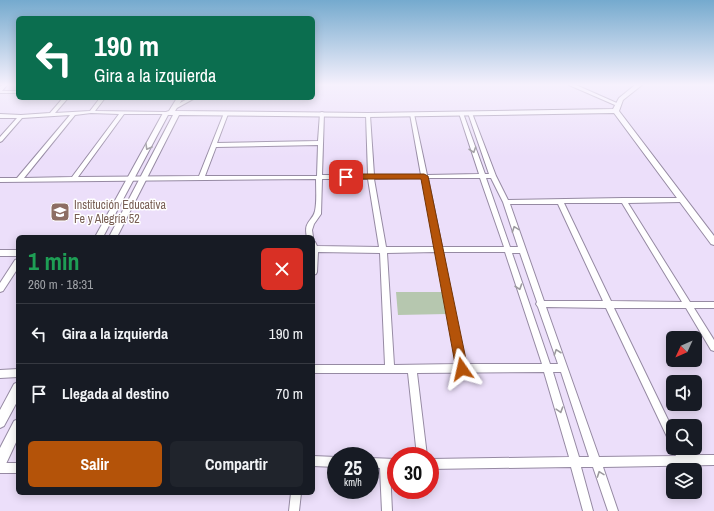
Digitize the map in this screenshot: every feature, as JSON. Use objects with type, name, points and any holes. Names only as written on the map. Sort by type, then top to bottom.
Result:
[{"type":"street","points":[[51,115],[56,109]]},
{"type":"street","points":[[91,112],[93,109]]},
{"type":"street","points":[[100,235],[130,179],[174,109]]},
{"type":"street","points":[[114,235],[172,112],[177,109]]},
{"type":"street","points":[[0,116],[21,117],[91,112],[412,114],[572,109]]},
{"type":"street","points":[[618,109],[682,200],[714,242]]},
{"type":"street","points":[[74,180],[122,113]]},
{"type":"street","points":[[310,235],[310,225],[318,214],[322,113]]},
{"type":"street","points":[[461,113],[547,368],[576,461],[588,511]]},
{"type":"street","points":[[470,113],[493,176],[506,202],[540,304],[613,511]]},
{"type":"street","points":[[19,180],[74,114]]},
{"type":"street","points":[[201,178],[226,114]]},
{"type":"street","points":[[368,114],[371,177],[383,251],[390,369]]},
{"type":"street","points":[[412,114],[462,369]]},
{"type":"street","points":[[0,140],[21,117]]},
{"type":"street","points":[[214,145],[321,143]]},
{"type":"street","points":[[0,180],[493,176]]},
{"type":"street","points":[[506,202],[560,200],[682,200]]},
{"type":"street","points":[[560,200],[666,425]]},
{"type":"street","points":[[622,200],[714,347]]},
{"type":"street","points":[[315,247],[383,251],[438,249],[523,250]]},
{"type":"street","points":[[0,253],[16,253]]},
{"type":"street","points":[[0,289],[16,265]]},
{"type":"street","points":[[540,304],[714,305]]},
{"type":"street","points":[[315,369],[412,370],[563,368]]},
{"type":"street","points":[[412,370],[421,447]]},
{"type":"street","points":[[0,374],[16,373]]},
{"type":"street","points":[[0,422],[16,392]]},
{"type":"street","points":[[0,461],[16,429]]},
{"type":"street","points":[[680,455],[683,460]]},
{"type":"street","points":[[315,460],[327,461]]},
{"type":"street","points":[[439,464],[714,460]]},
{"type":"street","points":[[379,464],[385,464],[387,511]]},
{"type":"street","points":[[0,468],[16,468]]},
{"type":"street","points":[[294,511],[296,495]]},
{"type":"green space","points":[[396,292],[443,292],[447,314],[398,315]]},
{"type":"place","name":"Institución Educativa Fe y Alegría 52","points":[[60,212]]},
{"type":"route","points":[[346,177],[424,176],[462,369]]}]
